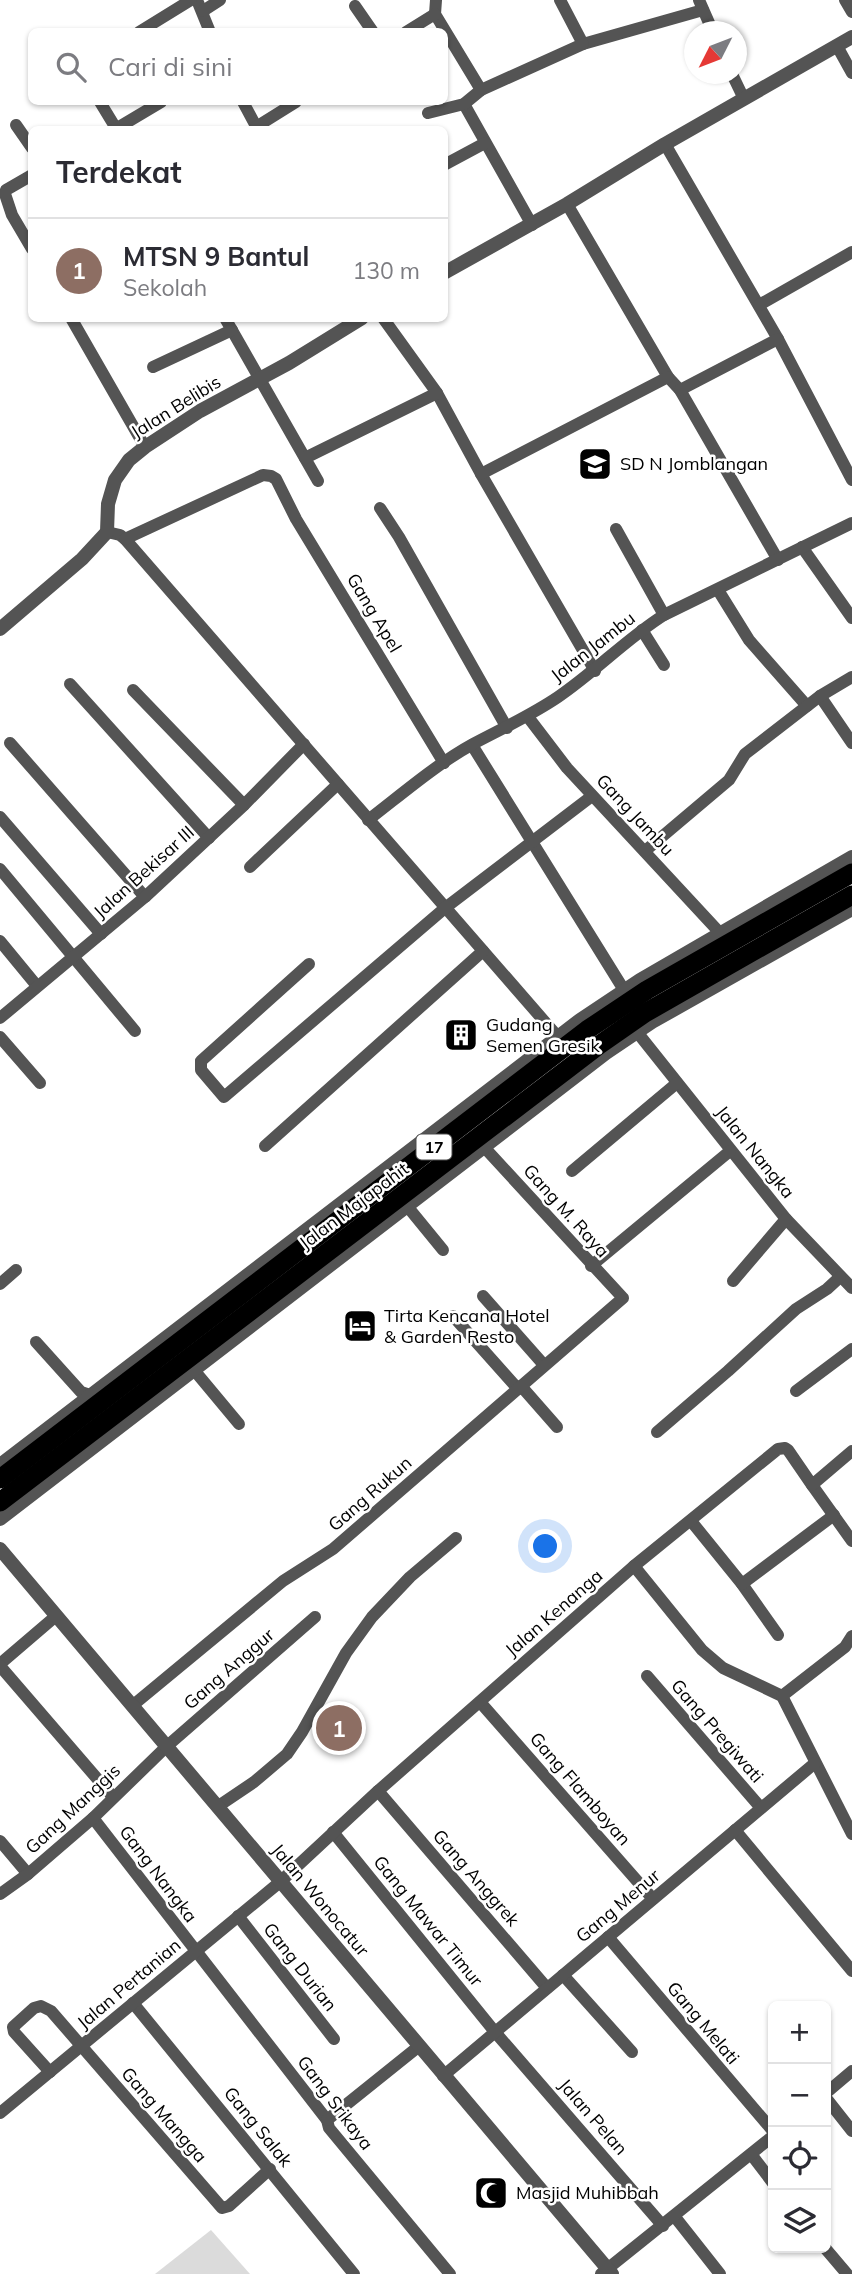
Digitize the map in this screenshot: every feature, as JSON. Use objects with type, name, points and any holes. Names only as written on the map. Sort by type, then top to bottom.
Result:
[{"type":"highway","name":"Jalan Majapahit","points":[[193,1353],[587,1030],[647,990],[852,873]]},
{"type":"highway","name":"Jalan Majapahit","points":[[0,1479],[158,1371],[193,1353],[314,1270],[599,1045],[645,1013],[783,941],[852,895]]},
{"type":"highway","name":"Jalan Majapahit","points":[[0,1502],[158,1371]]},
{"type":"street","points":[[146,28],[191,0]]},
{"type":"street","points":[[208,28],[200,6],[220,0]]},
{"type":"street","points":[[560,0],[583,44]]},
{"type":"street","points":[[845,0],[852,12]]},
{"type":"street","points":[[410,28],[438,4],[481,90]]},
{"type":"street","points":[[428,113],[464,104],[481,90],[583,44],[701,5],[708,21]]},
{"type":"street","points":[[355,6],[370,28]]},
{"type":"street","points":[[448,271],[532,225],[665,144],[852,37]]},
{"type":"street","points":[[837,46],[852,73]]},
{"type":"street","points":[[737,84],[744,99]]},
{"type":"street","points":[[464,104],[532,225]]},
{"type":"street","points":[[102,105],[114,126]]},
{"type":"street","points":[[121,126],[156,105]]},
{"type":"street","points":[[245,105],[256,126]]},
{"type":"street","points":[[260,126],[292,105]]},
{"type":"street","points":[[16,125],[28,142]]},
{"type":"street","points":[[448,163],[485,143]]},
{"type":"street","points":[[665,144],[778,339],[852,480]]},
{"type":"street","points":[[28,177],[6,191],[6,216],[28,244]]},
{"type":"street","points":[[567,204],[668,377],[680,390],[778,560]]},
{"type":"street","points":[[759,306],[852,252]]},
{"type":"street","points":[[73,322],[145,447]]},
{"type":"street","points":[[227,322],[318,481]]},
{"type":"street","name":"Jalan Belibis","points":[[107,532],[108,504],[115,480],[129,460],[200,411],[259,380],[355,322]]},
{"type":"street","points":[[386,322],[437,393],[595,671]]},
{"type":"street","points":[[153,367],[232,330]]},
{"type":"street","points":[[680,390],[778,339]]},
{"type":"street","points":[[481,474],[668,377]]},
{"type":"street","points":[[305,458],[437,393]]},
{"type":"street","name":"Gang Apel","points":[[125,539],[263,475],[271,475],[276,479],[296,519],[444,762]]},
{"type":"street","points":[[380,508],[507,727]]},
{"type":"street","name":"Jalan Jambu","points":[[368,820],[444,762],[528,717],[595,671],[642,630],[664,615],[852,523]]},
{"type":"street","points":[[616,529],[664,615]]},
{"type":"street","points":[[0,629],[82,559],[107,532],[120,535],[558,1037]]},
{"type":"street","points":[[802,547],[852,618]]},
{"type":"street","points":[[718,590],[749,640],[807,706]]},
{"type":"street","points":[[642,630],[664,665]]},
{"type":"street","points":[[645,851],[729,780],[745,754],[820,696],[852,677]]},
{"type":"street","points":[[70,684],[209,838]]},
{"type":"street","points":[[133,690],[244,805]]},
{"type":"street","points":[[820,696],[852,743]]},
{"type":"street","name":"Gang Jambu","points":[[528,717],[592,796],[720,933]]},
{"type":"street","points":[[10,743],[145,897]]},
{"type":"street","name":"Jalan Bekisar III","points":[[0,1017],[145,897],[244,805],[304,744]]},
{"type":"street","points":[[472,745],[624,990]]},
{"type":"street","points":[[250,867],[338,784]]},
{"type":"street","points":[[309,964],[201,1060],[201,1070],[224,1097],[445,908],[592,796]]},
{"type":"street","points":[[0,817],[101,934]]},
{"type":"street","points":[[0,1465],[558,1037],[624,990],[852,858]]},
{"type":"street","points":[[0,869],[135,1031]]},
{"type":"street","points":[[314,1270],[407,1206],[637,1032],[783,941],[852,909]]},
{"type":"street","points":[[0,941],[37,986]]},
{"type":"street","points":[[265,1146],[483,951]]},
{"type":"street","name":"Jalan Nangka","points":[[637,1032],[786,1219],[852,1288]]},
{"type":"street","points":[[0,1037],[40,1083]]},
{"type":"street","points":[[572,1171],[677,1083]]},
{"type":"street","name":"Gang M. Raya","points":[[484,1147],[623,1298]]},
{"type":"street","points":[[591,1266],[730,1151]]},
{"type":"street","points":[[407,1206],[443,1250]]},
{"type":"street","points":[[733,1281],[786,1219]]},
{"type":"street","points":[[0,1284],[16,1270]]},
{"type":"street","points":[[656,1432],[796,1309],[840,1277]]},
{"type":"street","points":[[484,1296],[544,1365]]},
{"type":"street","name":"Gang Rukun","points":[[132,1706],[283,1581],[332,1549],[623,1298]]},
{"type":"street","points":[[453,1316],[557,1427]]},
{"type":"street","points":[[36,1342],[81,1392],[90,1395]]},
{"type":"street","points":[[796,1391],[852,1349]]},
{"type":"street","points":[[0,1519],[193,1353],[239,1424]]},
{"type":"street","name":"Jalan Kenanga","points":[[280,1882],[378,1791],[634,1566],[778,1448],[788,1450],[812,1485]]},
{"type":"street","points":[[852,1451],[812,1485],[852,1541]]},
{"type":"street","points":[[742,1584],[834,1516]]},
{"type":"street","points":[[691,1521],[742,1584],[778,1635]]},
{"type":"street","points":[[217,1807],[254,1782],[286,1754],[302,1732],[346,1653],[372,1617],[411,1577],[456,1538]]},
{"type":"street","name":"Jalan Wonocatur","points":[[0,1549],[607,2272]]},
{"type":"street","points":[[634,1566],[702,1650],[723,1668],[782,1696],[852,1835]]},
{"type":"street","points":[[56,1616],[0,1665],[113,1797]]},
{"type":"street","name":"Gang Anggur","points":[[166,1747],[315,1617]]},
{"type":"street","points":[[782,1696],[845,1647],[852,1636]]},
{"type":"street","name":"Gang Pregiwati","points":[[647,1676],[761,1808]]},
{"type":"street","name":"Gang Flamboyan","points":[[480,1702],[653,1899]]},
{"type":"street","name":"Gang Manggis","points":[[0,1894],[28,1874],[93,1818],[166,1747]]},
{"type":"street","name":"Gang Menur","points":[[443,2076],[815,1763]]},
{"type":"street","name":"Gang Anggrek","points":[[378,1791],[547,1988]]},
{"type":"street","name":"Gang Nangka","points":[[93,1818],[195,1952]]},
{"type":"street","points":[[735,1830],[852,1970]]},
{"type":"street","name":"Gang Mawar Timur","points":[[333,1832],[495,2032]]},
{"type":"street","points":[[0,1841],[28,1874]]},
{"type":"street","name":"Jalan Pertanian","points":[[0,2113],[280,1882]]},
{"type":"street","name":"Gang Durian","points":[[238,1916],[334,2039]]},
{"type":"street","name":"Gang Melati","points":[[608,1937],[768,2128]]},
{"type":"street","name":"Gang Srikaya","points":[[195,1952],[327,2120],[329,2128],[450,2274]]},
{"type":"street","points":[[563,1975],[632,2052]]},
{"type":"street","name":"Gang Salak","points":[[133,2003],[354,2274]]},
{"type":"street","name":"Gang Mangga","points":[[50,2072],[14,2032],[13,2027],[41,2006],[51,2011],[82,2045],[220,2207],[229,2206],[270,2169]]},
{"type":"street","name":"Jalan Pelan","points":[[495,2032],[663,2226]]},
{"type":"street","points":[[327,2120],[418,2047]]},
{"type":"street","points":[[831,2089],[852,2071]]},
{"type":"street","points":[[831,2104],[852,2131]]},
{"type":"street","points":[[607,2272],[768,2139]]},
{"type":"street","points":[[751,2154],[768,2176]]},
{"type":"street","points":[[675,2217],[720,2274]]},
{"type":"street","points":[[829,2253],[846,2274]]},
{"type":"shaded area","points":[[211,2230],[250,2274],[155,2274]]},
{"type":"place","name":"SD N Jomblangan","points":[[595,464]]},
{"type":"place","name":"Gudang Semen Gresik","points":[[461,1035]]},
{"type":"place","name":"Tirta Kencana Hotel & Garden Resto","points":[[360,1326]]},
{"type":"place","name":"MTSN 9 Bantul","points":[[339,1728]]},
{"type":"place","name":"Masjid Muhibbah","points":[[491,2193]]}]
